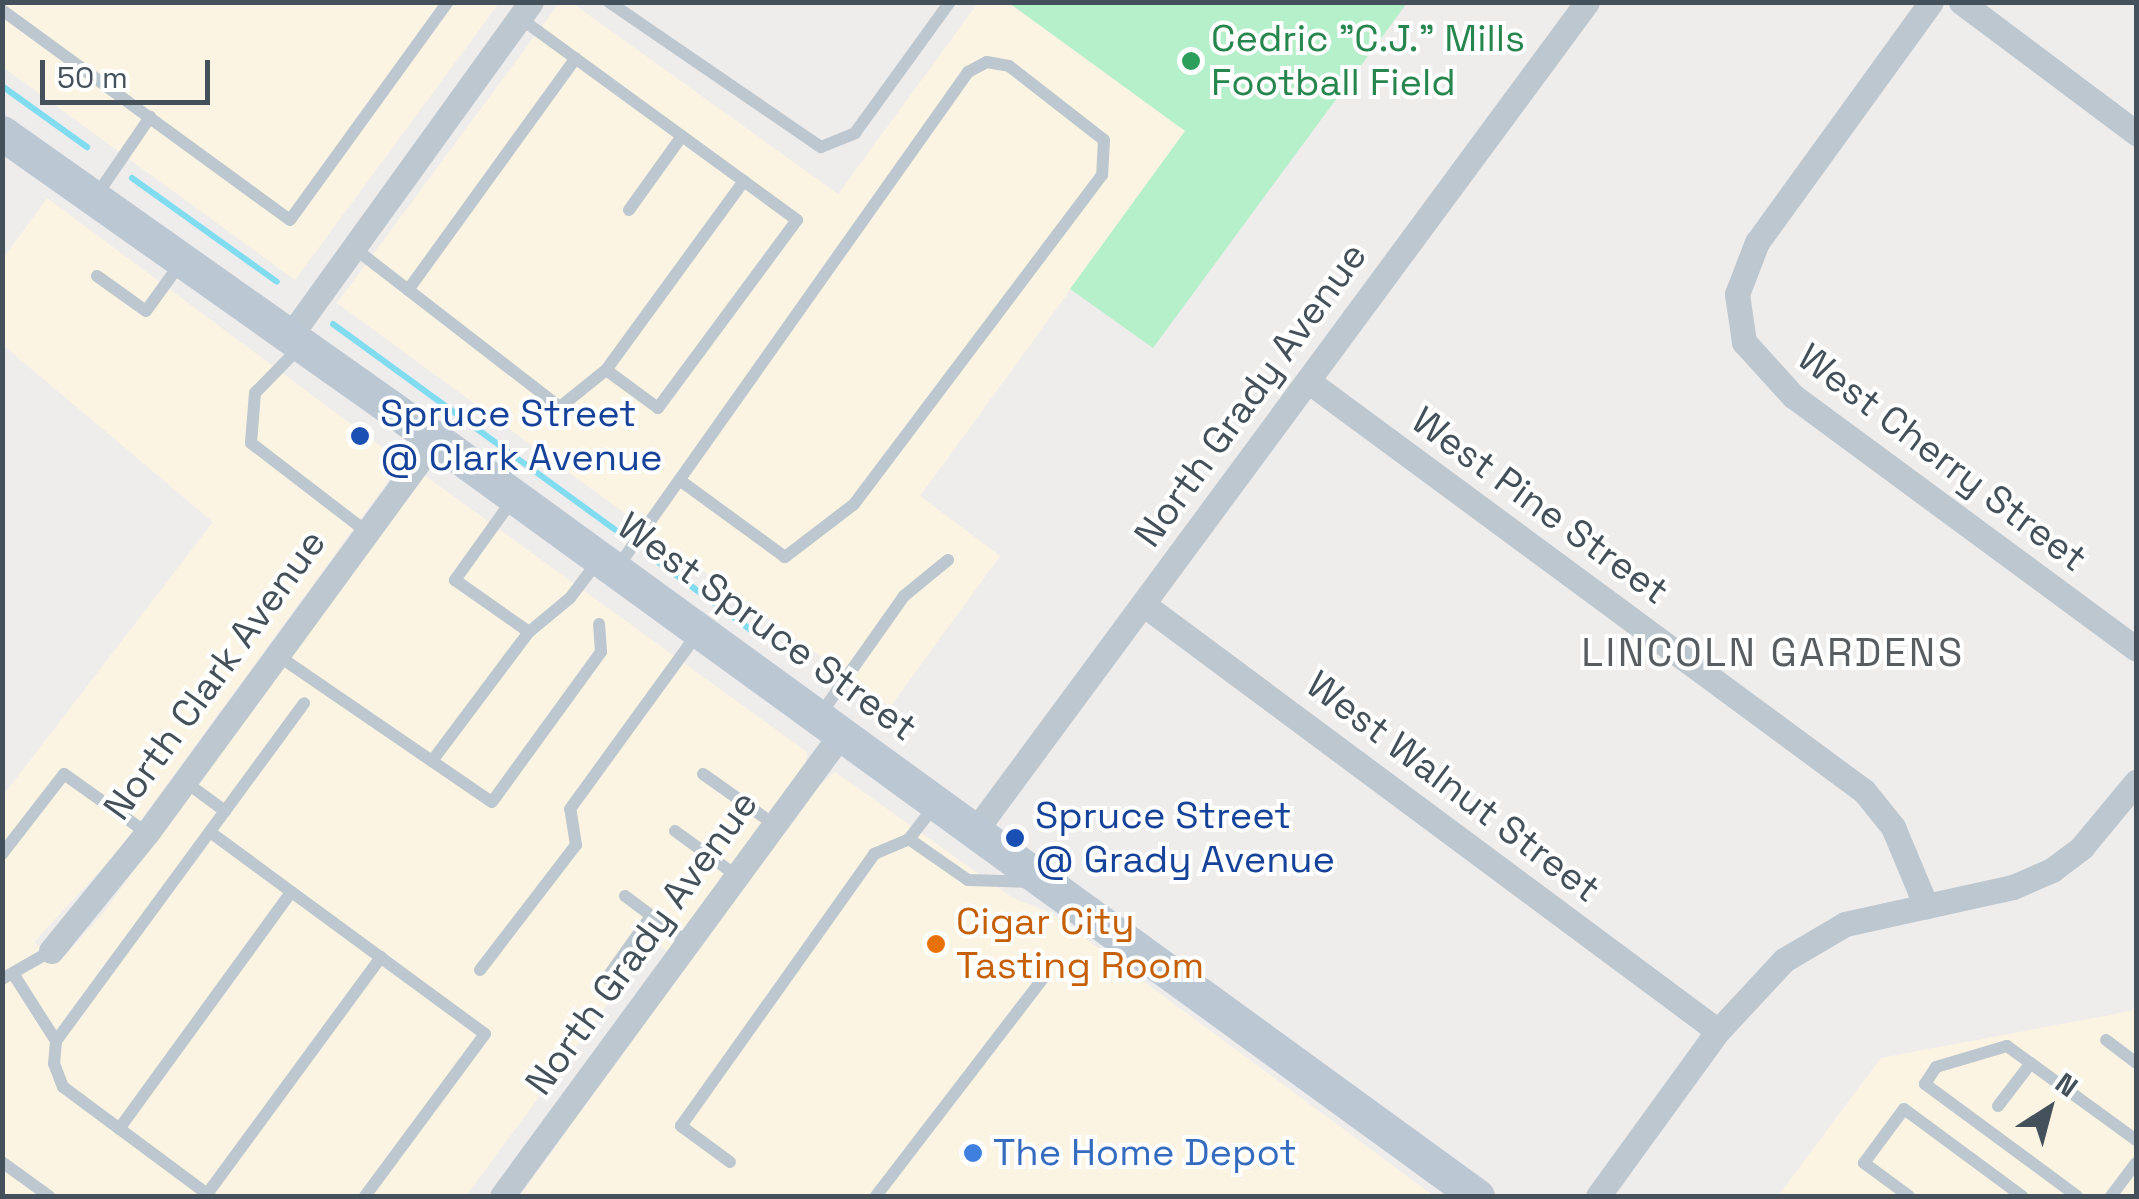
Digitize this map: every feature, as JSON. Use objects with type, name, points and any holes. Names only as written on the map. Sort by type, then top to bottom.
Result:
[{"type":"street","name":"North Grady Avenue","points":[[976,831],[1587,2]]},
{"type":"street","name":"West Cherry Street","points":[[1931,2],[1757,242],[1737,294],[1744,342],[1792,396],[2136,649]]},
{"type":"street","points":[[1961,2],[2136,133]]},
{"type":"street","points":[[296,340],[354,248],[526,10]]},
{"type":"street","name":"West Spruce Street","points":[[2,133],[435,439],[1477,1196]]},
{"type":"street","name":"West Pine Street","points":[[1308,381],[1864,790],[1893,827],[1926,906]]},
{"type":"street","name":"North Clark Avenue","points":[[51,951],[146,832],[435,439]]},
{"type":"street","name":"West Walnut Street","points":[[1143,604],[1718,1031]]},
{"type":"street","name":"North Grady Avenue","points":[[502,1196],[775,825],[830,726]]},
{"type":"street","points":[[1598,1196],[1758,982],[1811,941],[1845,924],[2013,887],[2052,870],[2092,836],[2136,782]]},
{"type":"lane","points":[[2,10],[290,220],[448,2]]},
{"type":"lane","points":[[608,2],[821,147],[855,133],[950,2]]},
{"type":"lane","points":[[526,10],[576,58],[796,220],[658,408],[606,370]]},
{"type":"lane","points":[[408,290],[576,58]]},
{"type":"lane","points":[[432,762],[529,632],[608,564],[682,482],[968,72],[987,62],[1009,66],[1104,140],[1102,175],[852,505],[784,557],[682,482]]},
{"type":"lane","points":[[95,198],[150,118]]},
{"type":"lane","points":[[629,210],[682,136]]},
{"type":"lane","points":[[354,248],[560,406],[606,370],[744,181]]},
{"type":"lane","points":[[96,276],[146,311],[182,260]]},
{"type":"lane","points":[[296,340],[256,393],[251,443],[367,532]]},
{"type":"lane","points":[[514,496],[455,580],[529,632]]},
{"type":"lane","points":[[830,726],[904,596],[948,560]]},
{"type":"lane","points":[[277,655],[492,802],[601,652],[599,624]]},
{"type":"lane","points":[[480,970],[576,845],[570,809],[699,631]]},
{"type":"lane","points":[[304,703],[56,1041],[54,1064],[63,1088],[203,1194],[381,958]]},
{"type":"lane","points":[[2,854],[64,774],[146,832]]},
{"type":"lane","points":[[703,774],[775,825]]},
{"type":"lane","points":[[184,781],[225,811]]},
{"type":"lane","points":[[730,1162],[681,1126],[874,854],[909,840],[936,803]]},
{"type":"lane","points":[[676,831],[737,876]]},
{"type":"lane","points":[[210,832],[485,1034],[365,1196]]},
{"type":"lane","points":[[909,840],[968,880],[1042,880]]},
{"type":"lane","points":[[118,1129],[292,892]]},
{"type":"lane","points":[[624,896],[688,943]]},
{"type":"lane","points":[[607,978],[651,916]]},
{"type":"lane","points":[[51,951],[8,977],[56,1041]]},
{"type":"lane","points":[[876,1196],[1043,978]]},
{"type":"lane","points":[[2106,1040],[2136,1063]]},
{"type":"lane","points":[[2077,1196],[1925,1084],[1936,1067],[2008,1046],[2136,1140]]},
{"type":"lane","points":[[1998,1106],[2031,1063]]},
{"type":"lane","points":[[1909,1196],[1864,1163],[1904,1108],[2022,1196]]},
{"type":"lane","points":[[2110,1196],[2136,1164]]},
{"type":"lane","points":[[5,1171],[49,1196]]},
{"type":"shaded area","points":[[3,3],[499,3],[295,280],[3,67]]},
{"type":"shaded area","points":[[559,3],[572,3],[838,194],[978,3],[1009,3],[1186,131],[920,496],[1000,556],[890,707],[337,303]]},
{"type":"shaded area","points":[[47,198],[402,462],[119,850],[34,942],[59,962],[105,911],[420,472],[807,752],[806,763],[667,951],[654,941],[466,1196],[3,1196],[2,797],[213,522],[3,345],[3,259]]},
{"type":"shaded area","points":[[835,772],[1013,898],[1051,913],[1434,1196],[520,1196],[807,796]]},
{"type":"shaded area","points":[[2136,1005],[2136,1196],[1778,1196],[1881,1058],[2131,1011]]},
{"type":"green space","points":[[1009,3],[1407,3],[1153,348],[1070,289],[1185,131]]},
{"type":"waterway","points":[[2,86],[87,147]]},
{"type":"waterway","points":[[132,178],[277,282]]},
{"type":"waterway","points":[[333,324],[615,530]]},
{"type":"waterway","points":[[657,561],[755,633]]},
{"type":"place","name":"Cedric \"C.J.\" Mills Football Field","points":[[1191,61]]},
{"type":"place","name":"Spruce Street @ Clark Avenue","points":[[360,436]]},
{"type":"place","name":"Spruce Street @ Grady Avenue","points":[[1015,838]]},
{"type":"place","name":"Cigar City Tasting Room","points":[[936,944]]},
{"type":"place","name":"The Home Depot","points":[[973,1153]]},
{"type":"district","name":"LINCOLN GARDENS","points":[[1773,653]]}]
